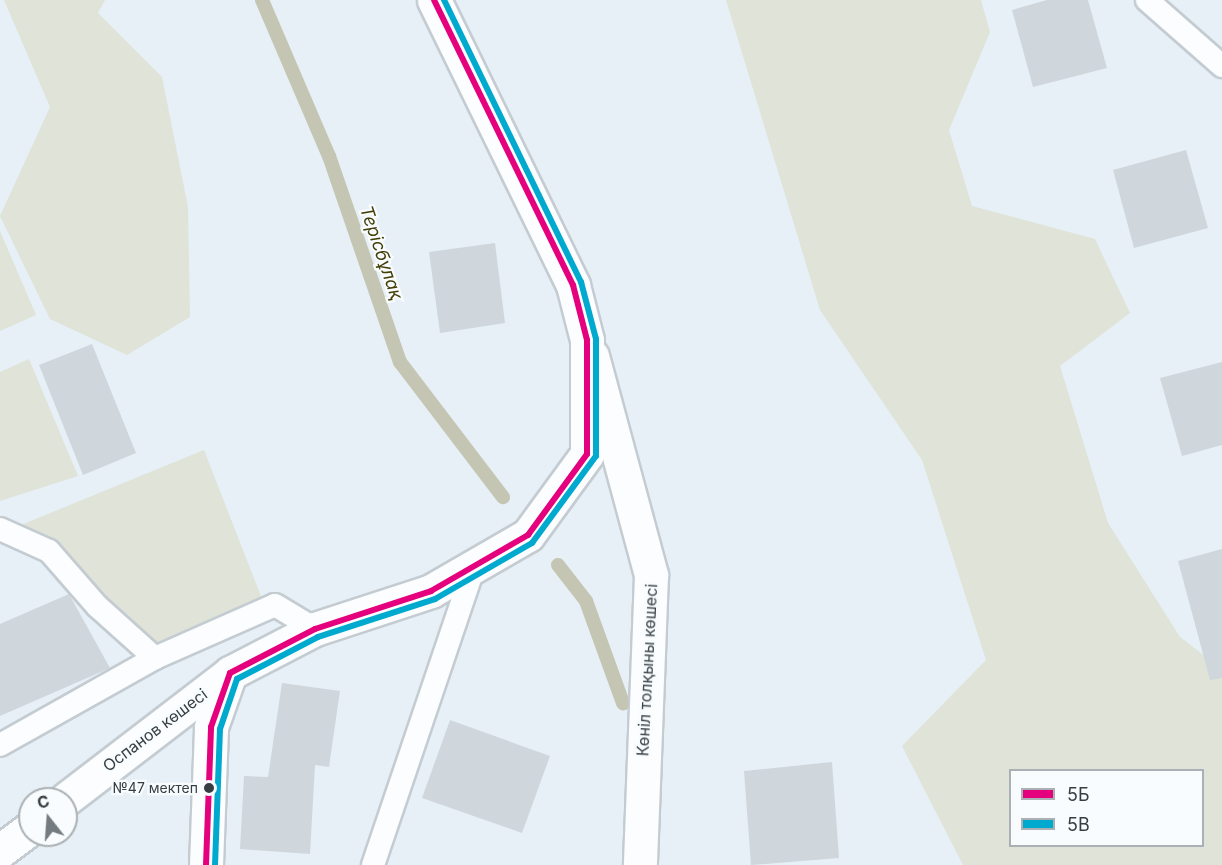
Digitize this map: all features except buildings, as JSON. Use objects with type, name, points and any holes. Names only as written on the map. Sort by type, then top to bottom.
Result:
[{"type":"street","name":"Оспанов көшесі","points":[[78,790],[230,673],[315,628],[431,591],[528,535],[587,454],[587,340],[573,285],[434,0]]},
{"type":"street","name":"Көніл толқыны көшесі","points":[[587,340],[651,575],[640,865]]},
{"type":"street","points":[[206,865],[211,728],[230,673]]},
{"type":"street","points":[[0,851],[18,837]]},
{"type":"lane","points":[[1148,0],[1222,66]]},
{"type":"lane","points":[[0,529],[49,551],[97,606],[155,658]]},
{"type":"lane","points":[[373,865],[474,566]]},
{"type":"lane","points":[[0,745],[155,658],[275,604],[315,628]]},
{"type":"shaded area","points":[[4,0],[105,0],[98,13],[162,77],[188,207],[190,317],[127,355],[50,319],[0,216],[50,107]]},
{"type":"shaded area","points":[[726,0],[981,0],[990,32],[949,130],[972,206],[1095,239],[1130,313],[1060,366],[1108,523],[1180,637],[1222,669],[1222,865],[963,865],[902,746],[986,660],[922,460],[820,310]]},
{"type":"shaded area","points":[[0,231],[36,315],[0,331]]},
{"type":"shaded area","points":[[29,359],[78,476],[0,501],[0,372]]},
{"type":"shaded area","points":[[204,450],[264,604],[158,650],[21,525]]},
{"type":"waterway","name":"Терісбұлақ","points":[[262,0],[329,156],[400,362],[503,497]]},
{"type":"waterway","name":"Терісбұлақ","points":[[558,565],[586,601],[623,703]]},
{"type":"transit line","name":"5Б","points":[[206,865],[211,727],[230,673],[315,629],[431,591],[528,535],[587,454],[587,340],[573,285],[434,0]]},
{"type":"transit line","name":"5В","points":[[215,865],[220,729],[237,679],[318,637],[435,599],[532,543],[596,456],[596,339],[581,282],[444,0]]},
{"type":"place","name":"№47 мектеп","points":[[209,788]]}]
